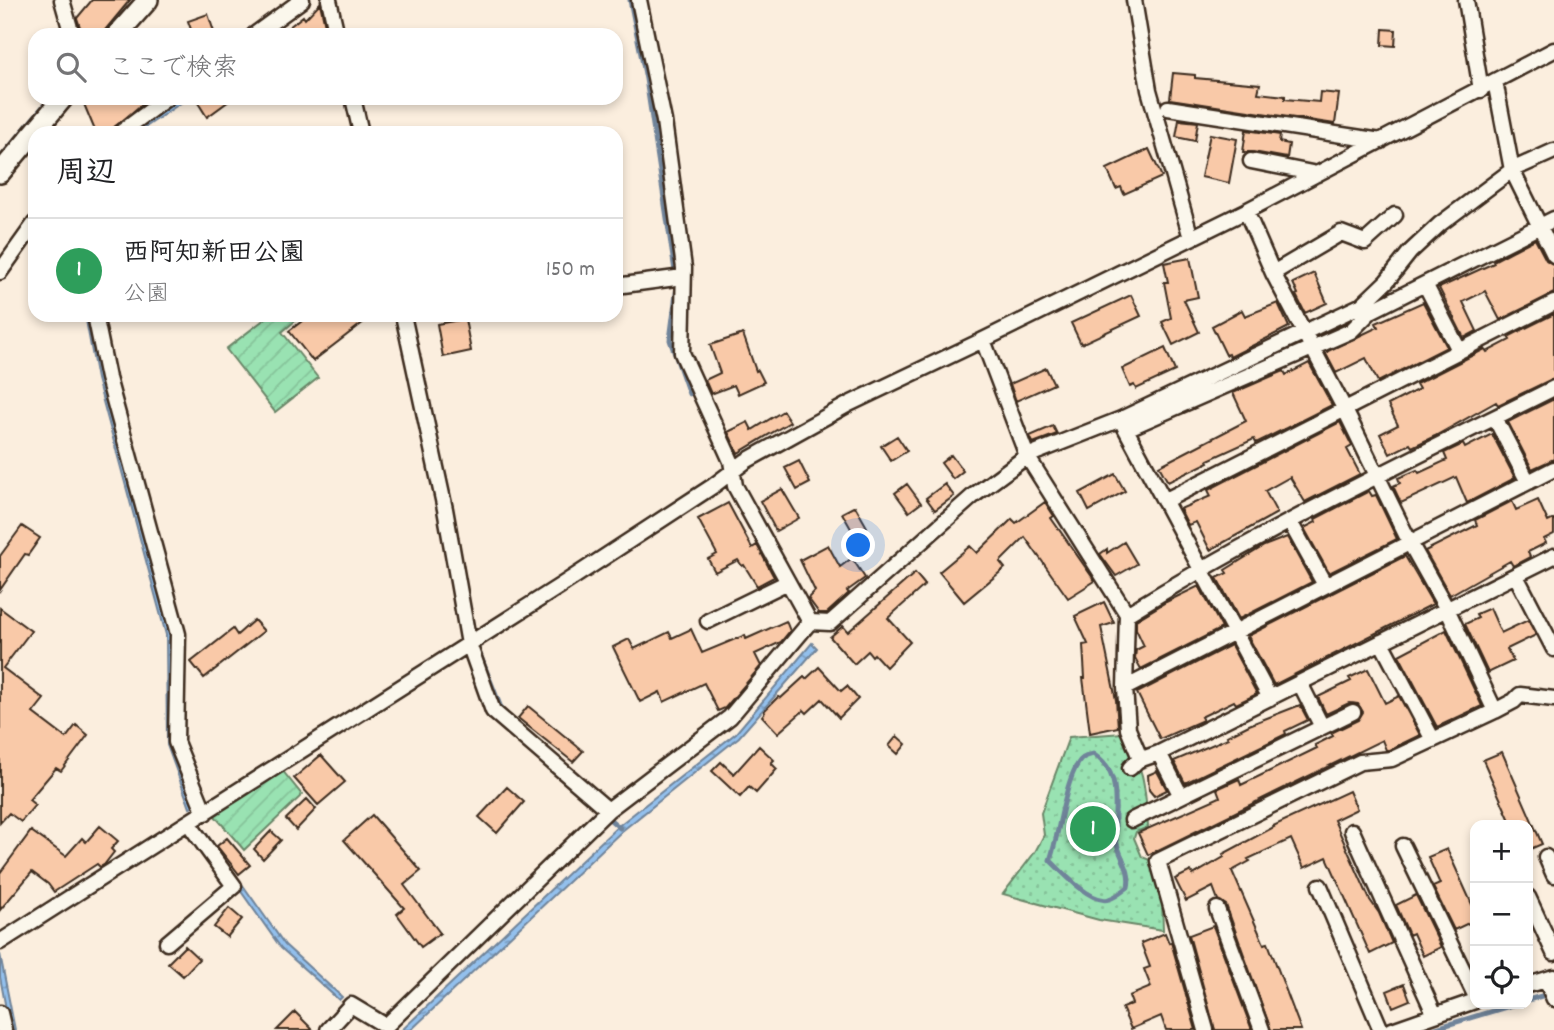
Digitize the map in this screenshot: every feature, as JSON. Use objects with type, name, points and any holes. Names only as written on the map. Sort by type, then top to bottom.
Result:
[{"type":"street","points":[[62,0],[70,28]]},
{"type":"street","points":[[123,28],[148,0]]},
{"type":"street","points":[[264,28],[302,0]]},
{"type":"street","points":[[329,0],[335,28]]},
{"type":"street","points":[[639,0],[664,121],[683,278],[682,353],[731,461],[735,486],[810,622]]},
{"type":"street","points":[[1133,0],[1149,90],[1191,238]]},
{"type":"street","points":[[1466,0],[1481,90]]},
{"type":"street","points":[[0,942],[470,644],[746,461],[849,404],[1246,211],[1554,50]]},
{"type":"street","points":[[1495,82],[1512,170],[1554,255]]},
{"type":"street","points":[[39,126],[57,105]]},
{"type":"street","points":[[129,126],[158,105]]},
{"type":"street","points":[[355,105],[359,126]]},
{"type":"street","points":[[1168,108],[1381,141]]},
{"type":"street","points":[[0,173],[28,140]]},
{"type":"street","points":[[1123,424],[1305,331],[1362,305],[1430,234],[1512,170],[1554,151]]},
{"type":"street","points":[[1251,161],[1317,174]]},
{"type":"street","points":[[1246,211],[1273,273],[1379,476],[1410,543],[1448,611],[1495,711]]},
{"type":"street","points":[[1273,273],[1341,233],[1365,242],[1395,215]]},
{"type":"street","points":[[810,622],[830,623],[973,496],[1027,456],[1123,424],[1351,331],[1371,311],[1554,219]]},
{"type":"street","points":[[0,272],[28,233]]},
{"type":"street","points":[[623,285],[683,278]]},
{"type":"street","points":[[1426,284],[1459,350]]},
{"type":"street","points":[[1164,501],[1554,303]]},
{"type":"street","points":[[96,322],[108,378],[178,634],[176,742],[205,813]]},
{"type":"street","points":[[405,322],[445,509],[470,644],[493,712],[608,810]]},
{"type":"street","points":[[983,340],[1027,456],[1127,614],[1125,688],[1128,729],[1140,758],[1135,764],[1448,611],[1554,556]]},
{"type":"street","points":[[1127,614],[1201,568],[1554,388]]},
{"type":"street","points":[[1495,418],[1528,482]]},
{"type":"street","points":[[1123,424],[1270,698]]},
{"type":"street","points":[[1125,688],[1554,469]]},
{"type":"street","points":[[1290,522],[1325,585]]},
{"type":"street","points":[[1516,576],[1554,649]]},
{"type":"street","points":[[708,621],[788,582]]},
{"type":"street","points":[[328,1030],[351,1005],[386,1026],[608,810],[730,717],[810,622]]},
{"type":"street","points":[[1381,642],[1433,740]]},
{"type":"street","points":[[1300,683],[1322,727]]},
{"type":"street","points":[[1206,1030],[1158,861],[1360,762],[1392,759],[1495,711],[1520,695],[1554,699]]},
{"type":"street","points":[[1132,820],[1353,712]]},
{"type":"street","points":[[1159,753],[1181,796]]},
{"type":"street","points":[[167,943],[234,886],[189,824]]},
{"type":"street","points":[[1352,831],[1434,1013]]},
{"type":"street","points":[[1403,846],[1470,985]]},
{"type":"street","points":[[1546,857],[1554,875]]},
{"type":"street","points":[[1320,886],[1381,1030]]},
{"type":"street","points":[[1533,908],[1554,953]]},
{"type":"street","points":[[1217,909],[1262,1030]]},
{"type":"street","points":[[1549,980],[1554,998]]},
{"type":"street","points":[[1392,1030],[1470,1002]]},
{"type":"street","points":[[0,1013],[4,1030]]},
{"type":"green space","points":[[261,322],[294,322],[282,332],[318,378],[275,412],[226,349]]},
{"type":"green space","points":[[1123,733],[1136,757],[1143,778],[1148,827],[1136,832],[1134,838],[1142,857],[1155,862],[1162,899],[1163,930],[1099,920],[1003,894],[1035,852],[1044,835],[1041,813],[1069,737]]},
{"type":"green space","points":[[282,770],[302,795],[244,850],[214,815]]},
{"type":"water","points":[[168,105],[178,105],[147,126],[141,126]]},
{"type":"water","points":[[86,322],[93,322],[172,635],[172,744],[196,806],[190,808],[167,745],[166,635],[97,379]]},
{"type":"water","points":[[446,491],[478,645],[503,709],[499,711],[474,646]]},
{"type":"water","points":[[812,643],[817,648],[739,737],[622,831],[411,1030],[402,1030],[617,827],[736,733]]},
{"type":"water","points":[[204,830],[285,945],[342,997],[339,1000],[281,948],[199,832]]},
{"type":"water","points":[[0,954],[15,1030],[10,1030],[0,977]]},
{"type":"building","points":[[92,0],[130,0],[107,28],[81,28],[77,18]]},
{"type":"building","points":[[320,3],[326,28],[288,28],[303,16],[305,19]]},
{"type":"building","points":[[208,14],[213,28],[190,28],[188,21]]},
{"type":"building","points":[[1383,29],[1396,30],[1395,46],[1382,45]]},
{"type":"building","points":[[1173,73],[1195,75],[1195,78],[1260,84],[1258,93],[1285,96],[1285,99],[1319,102],[1320,92],[1339,94],[1335,124],[1170,99]]},
{"type":"building","points":[[84,105],[141,105],[116,126],[93,126]]},
{"type":"building","points":[[199,105],[223,105],[207,117]]},
{"type":"building","points":[[1179,120],[1198,122],[1195,141],[1176,137]]},
{"type":"building","points":[[1246,130],[1280,135],[1279,142],[1289,144],[1287,158],[1243,152]]},
{"type":"building","points":[[1210,134],[1237,139],[1229,183],[1201,177]]},
{"type":"building","points":[[1149,149],[1162,177],[1124,194],[1121,187],[1116,189],[1107,169]]},
{"type":"building","points":[[1535,239],[1546,260],[1554,265],[1554,293],[1500,320],[1485,291],[1463,302],[1477,331],[1464,338],[1439,288],[1494,263],[1493,261]]},
{"type":"building","points":[[1190,258],[1198,297],[1184,300],[1199,332],[1173,345],[1162,322],[1171,318],[1164,282],[1168,282],[1164,263]]},
{"type":"building","points":[[1314,273],[1327,303],[1305,313],[1293,283]]},
{"type":"building","points":[[1131,295],[1141,316],[1081,344],[1071,323]]},
{"type":"building","points":[[1423,302],[1447,347],[1378,382],[1366,358],[1336,373],[1326,354],[1328,351],[1378,327],[1376,323]]},
{"type":"building","points":[[1278,303],[1289,327],[1230,357],[1229,354],[1226,355],[1212,326],[1242,310],[1245,316]]},
{"type":"building","points":[[1554,314],[1554,378],[1498,405],[1496,402],[1412,447],[1410,444],[1390,454],[1380,434],[1398,425],[1388,405],[1419,389],[1416,384],[1485,349],[1487,352],[1510,340],[1508,337]]},
{"type":"building","points":[[301,322],[364,322],[313,361],[289,331]]},
{"type":"building","points":[[466,322],[471,351],[443,357],[437,324]]},
{"type":"building","points":[[743,334],[756,371],[758,370],[764,382],[738,394],[734,385],[711,394],[705,380],[720,373],[710,345]]},
{"type":"building","points":[[1165,348],[1175,371],[1136,389],[1134,385],[1130,387],[1122,369]]},
{"type":"building","points":[[1309,363],[1332,405],[1256,443],[1254,439],[1208,460],[1209,462],[1168,482],[1159,466],[1246,421],[1233,393],[1284,371],[1286,375]]},
{"type":"building","points":[[1046,368],[1054,384],[1016,401],[1010,384]]},
{"type":"building","points":[[1554,399],[1554,459],[1532,469],[1508,422]]},
{"type":"building","points":[[783,411],[790,422],[738,453],[728,432],[748,422],[752,430]]},
{"type":"building","points":[[1340,422],[1352,446],[1347,449],[1360,474],[1305,502],[1290,477],[1265,491],[1277,513],[1210,550],[1196,522],[1188,525],[1180,509],[1211,496],[1208,490]]},
{"type":"building","points":[[1053,426],[1057,434],[1033,443],[1030,436]]},
{"type":"building","points":[[1492,434],[1515,478],[1467,503],[1456,477],[1401,503],[1393,486],[1400,483],[1398,478],[1417,470],[1419,473],[1447,460],[1444,453],[1463,444],[1465,448]]},
{"type":"building","points":[[897,436],[907,451],[891,461],[881,446]]},
{"type":"building","points":[[951,455],[963,471],[953,479],[941,463]]},
{"type":"building","points":[[799,461],[810,483],[797,490],[785,468]]},
{"type":"building","points":[[1115,474],[1125,491],[1089,511],[1080,493]]},
{"type":"building","points":[[907,484],[921,503],[909,512],[895,493]]},
{"type":"building","points":[[945,484],[954,496],[935,510],[926,498]]},
{"type":"building","points":[[782,489],[799,518],[776,531],[760,501]]},
{"type":"building","points":[[1369,491],[1372,496],[1376,495],[1397,539],[1329,573],[1304,528],[1316,522],[1315,519]]},
{"type":"building","points":[[1538,500],[1548,522],[1554,519],[1554,534],[1544,539],[1546,543],[1528,552],[1530,557],[1513,566],[1510,561],[1450,595],[1425,551],[1477,525],[1475,520],[1512,501],[1516,510]]},
{"type":"building","points":[[1045,502],[1054,516],[1051,518],[1095,581],[1068,598],[1025,537],[1000,562],[1005,568],[964,602],[939,572],[970,546],[977,553],[1012,519],[1016,523]]},
{"type":"building","points":[[728,503],[752,548],[757,545],[774,577],[757,586],[738,560],[715,572],[708,559],[717,554],[698,519]]},
{"type":"building","points":[[855,506],[867,527],[854,534],[842,513]]},
{"type":"building","points":[[22,526],[40,538],[28,555],[25,554],[0,590],[0,556]]},
{"type":"building","points":[[1287,537],[1312,582],[1239,619],[1217,578],[1227,573],[1225,570],[1264,546]]},
{"type":"building","points":[[1124,542],[1137,564],[1116,576],[1100,554],[1107,549],[1107,553]]},
{"type":"building","points":[[828,545],[840,567],[852,558],[865,578],[847,591],[849,593],[827,613],[819,613],[808,598],[815,591],[800,560]]},
{"type":"building","points":[[1405,556],[1433,604],[1274,685],[1248,636]]},
{"type":"building","points":[[915,573],[925,585],[888,618],[910,642],[886,667],[868,651],[854,664],[830,637],[843,626],[848,632]]},
{"type":"building","points":[[1199,586],[1222,628],[1141,669],[1135,658],[1136,650],[1144,646],[1136,629],[1136,620]]},
{"type":"building","points":[[1104,602],[1114,623],[1101,627],[1116,700],[1118,727],[1090,733],[1083,678],[1083,645],[1088,644],[1075,616]]},
{"type":"building","points":[[0,608],[31,631],[3,668],[44,699],[33,713],[66,738],[76,725],[88,735],[61,771],[56,768],[29,800],[35,805],[21,822],[9,813],[0,823]]},
{"type":"building","points":[[1490,608],[1501,633],[1528,620],[1536,635],[1507,649],[1513,661],[1488,673],[1465,624],[1478,618],[1476,614]]},
{"type":"building","points":[[254,620],[264,631],[204,678],[191,662],[233,629],[237,635]]},
{"type":"building","points":[[786,621],[790,631],[781,642],[755,654],[761,666],[725,708],[718,711],[704,683],[664,702],[660,692],[640,702],[613,647],[629,639],[634,649],[669,632],[672,638],[691,629],[702,653],[745,635],[746,639]]},
{"type":"building","points":[[1446,630],[1482,706],[1437,727],[1399,655]]},
{"type":"building","points":[[1231,645],[1257,694],[1236,704],[1234,701],[1201,717],[1203,720],[1160,739],[1137,693]]},
{"type":"building","points":[[819,667],[841,691],[847,686],[858,699],[839,718],[822,699],[807,713],[804,710],[778,733],[762,716],[764,711],[778,697],[781,698]]},
{"type":"building","points":[[1368,669],[1385,703],[1399,696],[1420,735],[1389,750],[1386,750],[1382,740],[1148,855],[1138,833],[1220,797],[1217,789],[1239,779],[1241,785],[1317,748],[1315,745],[1333,736],[1331,733],[1358,720],[1363,712],[1358,704],[1349,703],[1326,714],[1318,697],[1351,681],[1349,678]]},
{"type":"building","points":[[1300,705],[1308,720],[1285,731],[1286,734],[1185,783],[1174,761],[1228,738],[1227,736],[1249,725]]},
{"type":"building","points":[[528,706],[583,751],[573,762],[518,718]]},
{"type":"building","points":[[897,736],[906,744],[898,754],[889,746]]},
{"type":"building","points":[[759,746],[774,760],[771,763],[777,769],[756,793],[749,787],[740,797],[712,771],[721,762],[734,774]]},
{"type":"building","points":[[1502,752],[1532,820],[1510,820],[1483,760]]},
{"type":"building","points":[[321,755],[345,782],[318,805],[294,778]]},
{"type":"building","points":[[1157,771],[1167,790],[1154,796],[1149,790],[1148,775]]},
{"type":"building","points":[[507,787],[524,802],[497,833],[479,817]]},
{"type":"building","points":[[1349,791],[1357,809],[1334,820],[1392,943],[1370,954],[1327,857],[1304,868],[1291,839],[1248,859],[1250,861],[1232,871],[1264,944],[1268,943],[1301,1030],[1271,1030],[1226,905],[1218,900],[1213,887],[1186,901],[1175,879],[1191,871],[1193,875],[1224,857],[1223,854],[1273,826]]},
{"type":"building","points":[[307,799],[316,809],[296,830],[286,819]]},
{"type":"building","points":[[372,815],[421,871],[404,885],[440,933],[421,947],[397,914],[404,908],[344,840]]},
{"type":"building","points":[[1533,823],[1542,844],[1533,848]]},
{"type":"building","points":[[100,826],[118,841],[104,865],[100,867],[97,864],[54,892],[32,872],[0,910],[0,873],[31,831],[66,856],[82,838],[86,842]]},
{"type":"building","points":[[271,831],[281,840],[263,859],[254,849]]},
{"type":"building","points":[[227,838],[250,865],[239,874],[217,846]]},
{"type":"building","points":[[1447,849],[1470,900],[1470,922],[1454,930],[1433,887],[1440,884],[1428,857]]},
{"type":"building","points":[[1416,895],[1441,947],[1423,956],[1413,933],[1409,935],[1396,905]]},
{"type":"building","points":[[229,908],[242,919],[227,937],[214,927]]},
{"type":"building","points":[[1213,926],[1252,1030],[1215,1030],[1189,935]]},
{"type":"building","points":[[1165,933],[1169,943],[1171,942],[1196,1030],[1166,1030],[1161,1016],[1131,1029],[1122,1008],[1132,1004],[1129,996],[1151,987],[1144,969],[1150,967],[1141,943]]},
{"type":"building","points":[[185,946],[199,959],[183,976],[168,963]]},
{"type":"building","points":[[1404,984],[1410,1000],[1393,1007],[1387,991]]},
{"type":"building","points":[[295,1012],[313,1030],[277,1030]]},
{"type":"waterway","points":[[630,0],[646,79],[675,271]]},
{"type":"waterway","points":[[0,158],[44,105]]},
{"type":"waterway","points":[[677,286],[670,340],[689,394]]},
{"type":"waterway","points":[[1093,754],[1110,772],[1113,782],[1116,840],[1129,881],[1128,887],[1109,899],[1094,897],[1086,892],[1050,860],[1072,776],[1083,758],[1093,754]]},
{"type":"waterway","points":[[607,817],[620,828]]},
{"type":"waterway","points":[[1533,999],[1552,993]]},
{"type":"waterway","points":[[1430,1030],[1499,1009]]},
{"type":"place","name":"西阿知新田公園","points":[[1093,829]]}]
